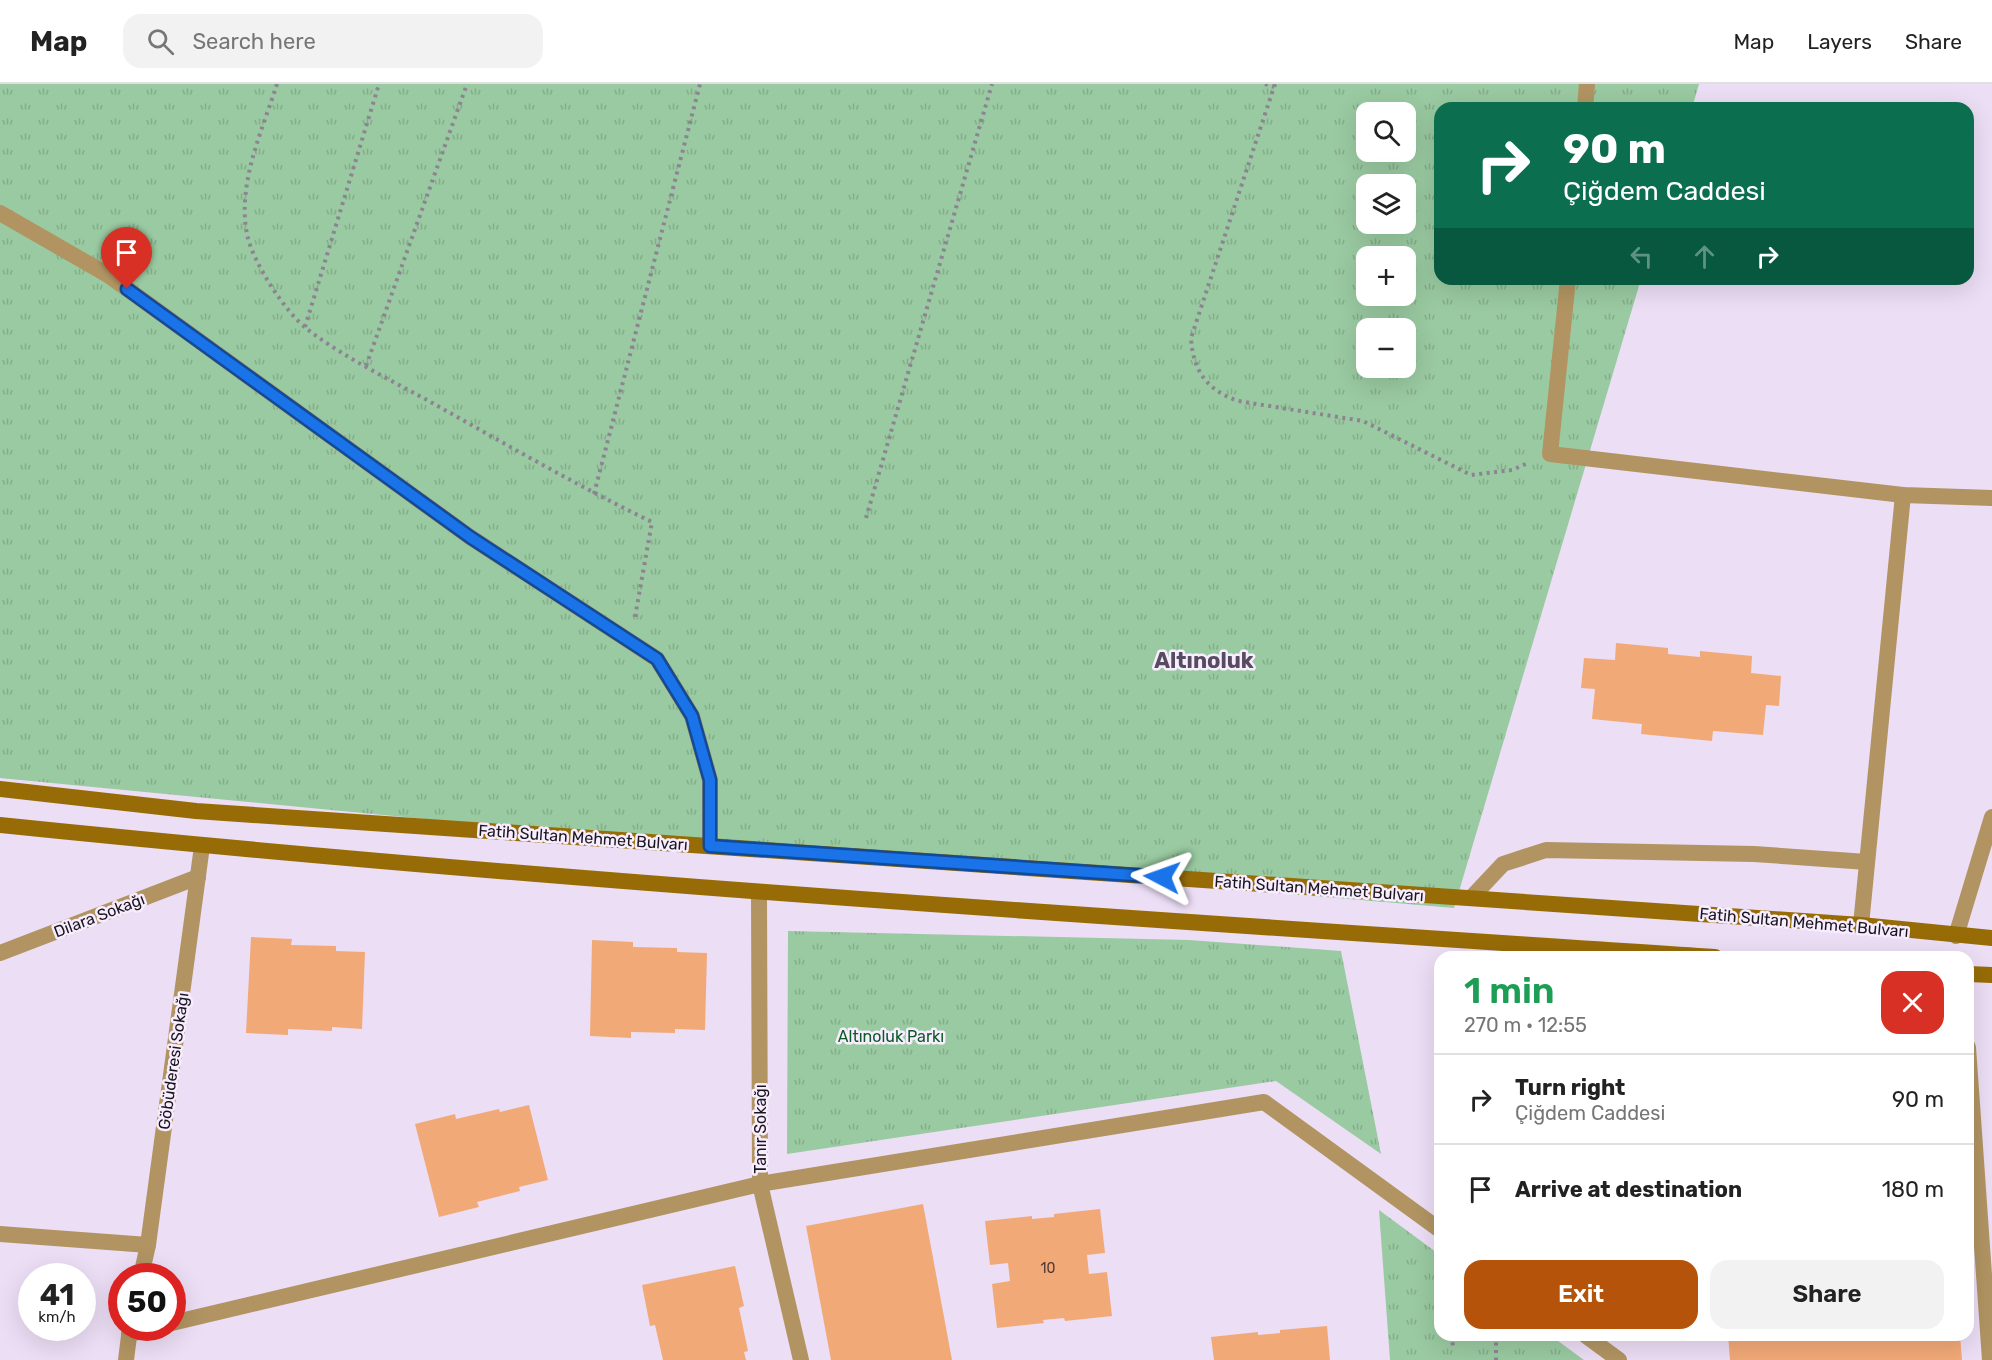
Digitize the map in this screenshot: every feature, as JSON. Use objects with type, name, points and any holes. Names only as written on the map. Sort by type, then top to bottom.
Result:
[{"type":"main road","name":"Fatih Sultan Mehmet Bulvarı","points":[[0,789],[196,811],[1861,925],[1992,938]]},
{"type":"main road","points":[[0,825],[202,846],[759,893],[1625,951]]},
{"type":"main road","points":[[1974,974],[1992,975]]},
{"type":"street","points":[[1586,102],[1587,84]]},
{"type":"street","points":[[0,213],[108,275],[470,537],[657,659],[692,716],[710,780],[710,846]]},
{"type":"street","points":[[1567,285],[1550,454],[1903,495],[1992,498]]},
{"type":"street","points":[[1861,925],[1903,495]]},
{"type":"street","points":[[1956,936],[1992,817]]},
{"type":"street","name":"Göbüderesi Sokağı","points":[[144,1263],[202,846]]},
{"type":"street","points":[[1471,898],[1503,864],[1546,850],[1754,854],[1867,862]]},
{"type":"street","name":"Dilara Sokağı","points":[[0,953],[198,877]]},
{"type":"street","name":"Tanır Sokağı","points":[[759,893],[760,1184],[801,1360]]},
{"type":"street","points":[[186,1320],[760,1184],[1264,1102],[1434,1226]]},
{"type":"street","points":[[1974,1132],[1990,1360]]},
{"type":"street","points":[[0,1234],[148,1245]]},
{"type":"street","points":[[126,1360],[129,1341]]},
{"type":"street","points":[[1593,1341],[1619,1360]]},
{"type":"path","points":[[277,84],[253,159],[245,196],[247,234],[259,270],[305,328],[366,366],[594,494],[652,522],[631,642]]},
{"type":"path","points":[[305,328],[379,84]]},
{"type":"path","points":[[366,366],[467,84]]},
{"type":"path","points":[[594,494],[700,84]]},
{"type":"path","points":[[866,518],[992,84]]},
{"type":"path","points":[[1265,84],[1275,86],[1191,338],[1192,355],[1197,371],[1208,385],[1222,395],[1238,401],[1363,421],[1471,475],[1512,470],[1550,454]]},
{"type":"path","points":[[1452,1341],[1453,1349]]},
{"type":"path","points":[[1496,1341],[1497,1360]]},
{"type":"green space","points":[[0,84],[1699,84],[1694,102],[1434,102],[1434,285],[1639,285],[1454,908],[550,831],[0,778]]},
{"type":"green space","name":"Altınoluk Parkı","points":[[788,931],[1189,940],[1341,951],[1381,1154],[1276,1081],[787,1154]]},
{"type":"green space","points":[[1379,1210],[1434,1251],[1434,1341],[1558,1341],[1584,1360],[1390,1360]]},
{"type":"building","points":[[1616,643],[1668,648],[1668,654],[1700,657],[1700,651],[1752,656],[1751,673],[1781,676],[1779,706],[1766,705],[1763,735],[1713,731],[1712,741],[1641,734],[1642,724],[1592,719],[1595,689],[1581,688],[1584,658],[1615,660]]},
{"type":"building","points":[[251,937],[292,939],[291,945],[336,946],[336,951],[365,952],[362,1029],[332,1027],[332,1031],[288,1029],[288,1035],[246,1033]]},
{"type":"building","points":[[592,940],[633,942],[633,947],[677,948],[677,952],[707,953],[705,1030],[675,1029],[675,1033],[631,1032],[631,1038],[590,1036]]},
{"type":"building","points":[[529,1105],[548,1180],[519,1187],[520,1191],[477,1202],[479,1207],[439,1217],[415,1124],[455,1114],[456,1119]]},
{"type":"building","points":[[923,1204],[952,1360],[831,1360],[806,1226]]},
{"type":"building","points":[[1100,1209],[1105,1253],[1087,1255],[1089,1274],[1107,1272],[1112,1316],[1065,1321],[1064,1318],[1043,1320],[1044,1323],[997,1328],[992,1284],[1010,1281],[1008,1263],[990,1265],[985,1221],[1032,1216],[1032,1219],[1054,1217],[1054,1214]]},
{"type":"building","points":[[735,1266],[744,1306],[739,1308],[748,1351],[744,1352],[746,1360],[663,1360],[655,1325],[650,1326],[642,1285]]},
{"type":"building","points":[[1327,1326],[1330,1360],[1214,1360],[1211,1337],[1258,1332],[1258,1335],[1280,1333],[1280,1330]]},
{"type":"building","points":[[1728,1341],[1960,1341],[1962,1360],[1730,1360]]},
{"type":"district","name":"Altınoluk","points":[[1204,660]]},
{"type":"route","points":[[127,289],[470,537],[657,659],[692,716],[710,780],[710,846],[1162,877]]}]
